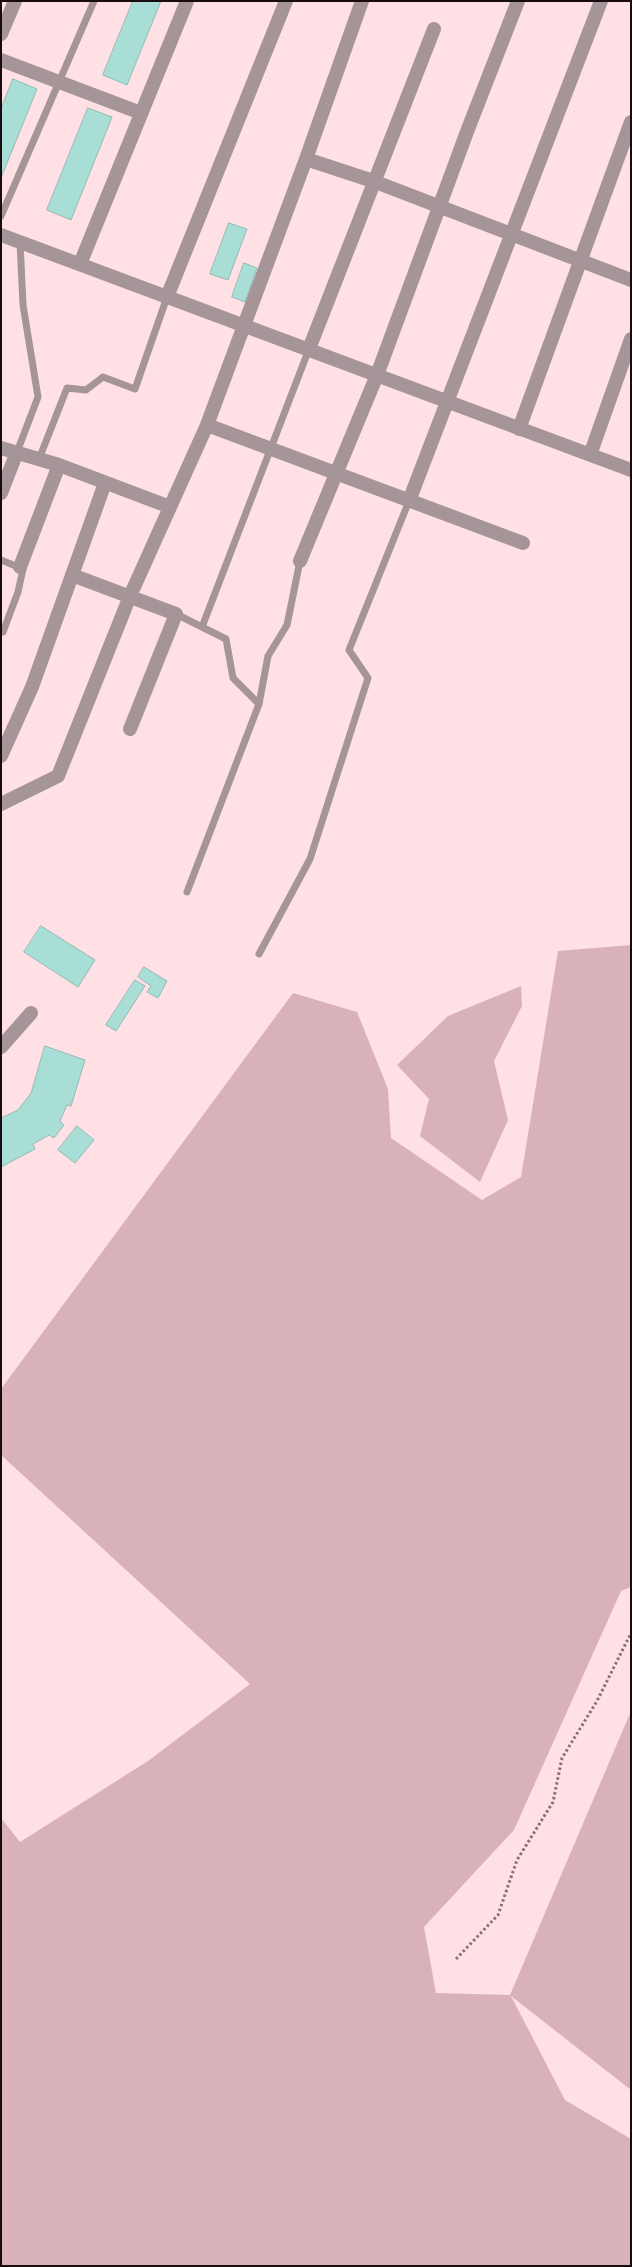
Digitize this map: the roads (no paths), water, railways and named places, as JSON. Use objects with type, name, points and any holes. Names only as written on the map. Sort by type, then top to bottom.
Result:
[{"type":"street","points":[[1,34],[15,1]]},
{"type":"street","points":[[80,264],[187,1]]},
{"type":"street","points":[[167,297],[286,1]]},
{"type":"street","points":[[1,804],[58,776],[130,596],[207,425],[362,1]]},
{"type":"street","points":[[300,561],[377,375],[468,129],[518,1]]},
{"type":"street","points":[[409,501],[601,1]]},
{"type":"street","points":[[309,349],[373,181],[434,29]]},
{"type":"street","points":[[1,60],[141,114]]},
{"type":"street","points":[[519,429],[631,122]]},
{"type":"street","points":[[306,158],[441,206],[631,280]]},
{"type":"street","points":[[1,235],[631,470]]},
{"type":"street","points":[[590,455],[631,339]]},
{"type":"street","points":[[207,425],[523,543]]},
{"type":"street","points":[[1,448],[59,465],[170,507]]},
{"type":"street","points":[[1,493],[18,452]]},
{"type":"street","points":[[20,567],[59,465]]},
{"type":"street","points":[[1,756],[32,687],[105,483]]},
{"type":"street","points":[[72,575],[176,614],[130,728]]},
{"type":"street","points":[[1,1047],[31,1013]]},
{"type":"lane","points":[[1,216],[94,1]]},
{"type":"lane","points":[[18,452],[38,398],[23,305],[20,242]]},
{"type":"lane","points":[[39,459],[67,388],[86,390],[103,377],[135,389],[167,297]]},
{"type":"lane","points":[[202,627],[309,349]]},
{"type":"lane","points":[[260,954],[310,859],[368,678],[350,650],[409,501]]},
{"type":"lane","points":[[1,560],[23,569],[18,592],[3,632]]},
{"type":"lane","points":[[187,892],[259,704],[268,656],[286,624],[300,561]]},
{"type":"lane","points":[[176,614],[226,639],[233,678],[259,704]]}]
